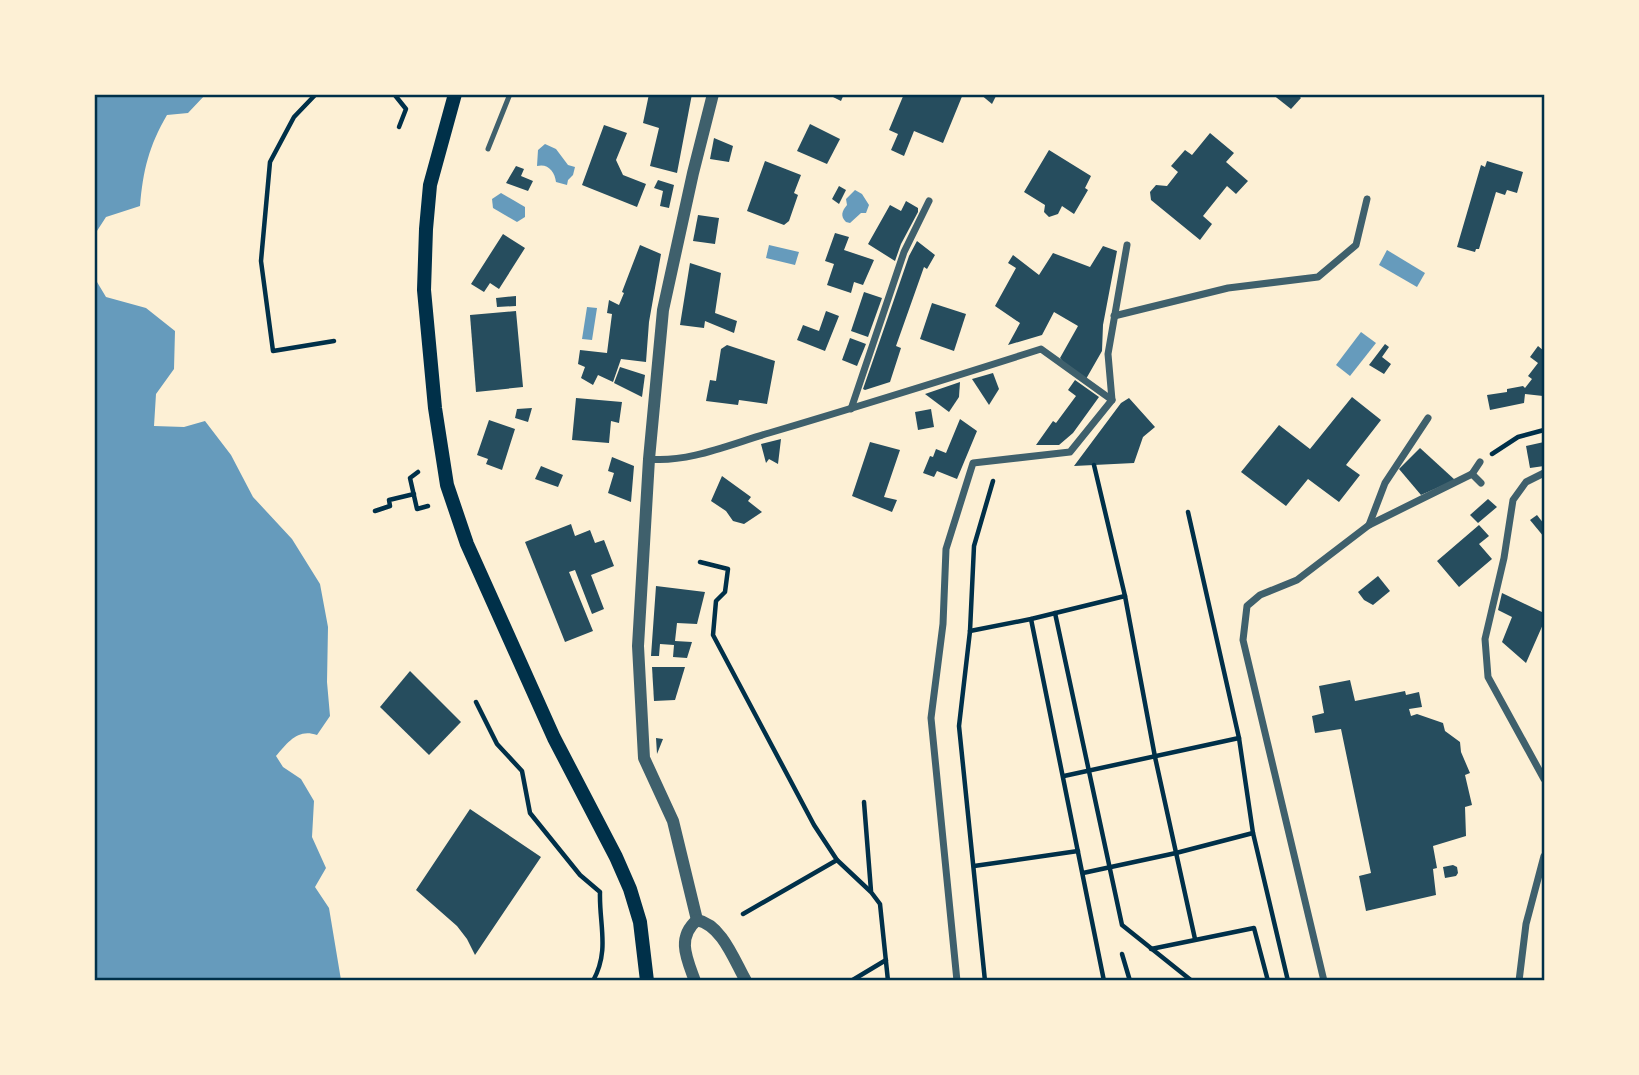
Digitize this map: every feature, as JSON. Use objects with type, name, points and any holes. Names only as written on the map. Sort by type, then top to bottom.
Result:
[{"type":"main road","points":[[455,94],[430,185],[424,290],[435,408],[447,485],[467,544],[527,678],[630,889],[640,922],[647,981]]},
{"type":"street","points":[[696,920],[673,821],[644,758],[638,646],[649,459],[663,310],[692,173],[713,94]]},
{"type":"street","points":[[1114,316],[1228,288],[1318,277],[1356,245],[1367,199]]},
{"type":"street","points":[[850,409],[904,252],[929,201]]},
{"type":"street","points":[[957,981],[931,718],[943,624],[946,549],[974,463],[1070,452],[1112,400],[1108,354],[1127,245]]},
{"type":"street","points":[[649,459],[663,460],[699,453],[1041,349],[1112,400]]},
{"type":"street","points":[[1369,525],[1385,483],[1428,418]]},
{"type":"street","points":[[1324,981],[1243,640],[1247,606],[1260,595],[1297,580],[1369,525],[1472,474],[1480,462]]},
{"type":"street","points":[[1545,473],[1526,482],[1513,500],[1504,558],[1485,639],[1488,677],[1545,779]]},
{"type":"street","points":[[1472,474],[1481,483]]},
{"type":"street","points":[[1519,981],[1526,924],[1545,856]]},
{"type":"street","points":[[695,981],[684,939],[688,928],[696,920]]},
{"type":"street","points":[[696,920],[706,922],[713,928],[746,981]]},
{"type":"lane","points":[[488,149],[510,94]]},
{"type":"path","points":[[316,94],[294,117],[270,162],[261,261],[273,351],[334,341]]},
{"type":"path","points":[[394,94],[406,109],[399,127]]},
{"type":"path","points":[[1480,462],[1518,437],[1545,430]]},
{"type":"path","points":[[1094,465],[1125,596],[1155,757],[1195,939]]},
{"type":"path","points":[[418,472],[410,478],[417,509],[428,506]]},
{"type":"path","points":[[985,981],[959,726],[970,631],[974,546],[993,481]]},
{"type":"path","points":[[375,511],[390,506],[389,500],[414,494]]},
{"type":"path","points":[[1188,512],[1239,738],[1253,833],[1288,981]]},
{"type":"path","points":[[700,562],[729,569],[725,592],[716,601],[713,635],[814,825],[837,860],[880,904],[888,981]]},
{"type":"path","points":[[970,631],[1055,614],[1125,596]]},
{"type":"path","points":[[1055,614],[1122,925],[1192,981]]},
{"type":"path","points":[[1031,619],[1104,981]]},
{"type":"path","points":[[476,702],[497,744],[522,771],[530,813],[580,875],[600,892],[604,952],[593,981]]},
{"type":"path","points":[[1064,776],[1239,738]]},
{"type":"path","points":[[864,802],[871,892]]},
{"type":"path","points":[[1083,873],[1253,833]]},
{"type":"path","points":[[974,866],[1078,851]]},
{"type":"path","points":[[743,914],[837,860]]},
{"type":"path","points":[[1151,949],[1254,928],[1268,981]]},
{"type":"path","points":[[1122,954],[1130,981]]},
{"type":"path","points":[[851,981],[886,960]]},
{"type":"water","points":[[95,94],[205,95],[188,113],[167,115],[148,159],[140,206],[106,217],[95,234]]},
{"type":"water","points":[[545,144],[556,149],[568,165],[575,167],[567,185],[556,182],[548,167],[537,166],[538,150]]},
{"type":"water","points":[[855,190],[862,194],[869,205],[866,213],[861,213],[850,223],[844,220],[842,214],[847,205],[846,199]]},
{"type":"water","points":[[501,193],[525,207],[525,217],[517,222],[493,208],[492,199]]},
{"type":"water","points":[[769,245],[799,252],[795,265],[766,258]]},
{"type":"water","points":[[1387,250],[1425,273],[1417,287],[1379,265]]},
{"type":"water","points":[[94,277],[106,297],[146,308],[175,331],[174,369],[156,394],[154,426],[184,427],[205,421],[231,455],[253,497],[292,539],[320,584],[328,627],[327,682],[330,716],[317,735],[299,735],[289,741],[276,756],[283,767],[301,779],[314,801],[312,837],[326,868],[315,887],[329,908],[341,980],[95,980]]},
{"type":"water","points":[[587,307],[597,308],[592,340],[582,339]]},
{"type":"water","points":[[1361,332],[1376,343],[1350,376],[1336,365]]},
{"type":"building","points":[[649,94],[692,94],[677,173],[650,166],[659,128],[643,123]]},
{"type":"building","points":[[827,94],[844,94],[841,101]]},
{"type":"building","points":[[904,94],[963,94],[943,143],[914,131],[904,156],[891,150],[898,134],[889,130]]},
{"type":"building","points":[[980,94],[997,94],[992,104]]},
{"type":"building","points":[[1272,94],[1297,94],[1301,98],[1291,109]]},
{"type":"building","points":[[810,124],[840,139],[827,164],[797,151]]},
{"type":"building","points":[[604,125],[627,133],[616,160],[623,175],[646,184],[637,207],[582,185]]},
{"type":"building","points":[[1210,133],[1234,153],[1226,162],[1248,181],[1236,194],[1227,186],[1203,216],[1212,224],[1200,240],[1151,200],[1150,192],[1156,185],[1167,186],[1178,172],[1171,166],[1185,150],[1192,155]]},
{"type":"building","points":[[714,138],[733,146],[729,162],[710,159]]},
{"type":"building","points":[[1049,150],[1091,176],[1085,188],[1088,190],[1074,214],[1062,206],[1058,214],[1049,217],[1044,212],[1045,205],[1024,192]]},
{"type":"building","points":[[765,161],[801,175],[794,193],[798,195],[789,221],[784,225],[747,211]]},
{"type":"building","points":[[1487,161],[1523,172],[1517,193],[1507,190],[1505,195],[1496,192],[1479,249],[1475,252],[1457,247],[1481,165],[1485,167]]},
{"type":"building","points":[[516,166],[524,169],[521,176],[533,181],[528,191],[506,183]]},
{"type":"building","points":[[658,180],[674,185],[669,208],[660,206],[663,191],[654,188]]},
{"type":"building","points":[[839,186],[846,190],[839,204],[832,199]]},
{"type":"building","points":[[906,201],[918,208],[918,212],[895,261],[868,244],[890,205],[901,211]]},
{"type":"building","points":[[698,215],[719,218],[715,244],[693,241]]},
{"type":"building","points":[[835,233],[849,237],[844,250],[874,260],[863,285],[854,282],[851,293],[827,285],[834,264],[825,261]]},
{"type":"building","points":[[503,234],[525,248],[499,289],[490,283],[484,292],[471,284]]},
{"type":"building","points":[[917,241],[935,255],[927,269],[924,267],[896,346],[901,348],[890,382],[865,390],[863,389],[909,256]]},
{"type":"building","points":[[640,245],[661,254],[649,322],[646,362],[621,359],[613,382],[598,375],[593,385],[581,378],[585,367],[578,364],[580,350],[607,353],[612,314],[607,313],[609,300],[619,305]]},
{"type":"building","points":[[1103,246],[1117,251],[1103,325],[1102,351],[1086,379],[1067,367],[1060,358],[1078,326],[1054,312],[1042,335],[1008,345],[1020,323],[995,306],[1016,268],[1008,263],[1013,255],[1039,275],[1053,253],[1090,267]]},
{"type":"building","points":[[690,263],[721,273],[715,313],[737,321],[734,333],[705,321],[704,328],[680,325]]},
{"type":"building","points":[[864,292],[882,298],[868,337],[851,331]]},
{"type":"building","points":[[516,296],[516,306],[497,307],[496,298]]},
{"type":"building","points":[[932,303],[966,314],[954,351],[920,339]]},
{"type":"building","points":[[516,311],[523,387],[476,392],[470,315]]},
{"type":"building","points":[[826,311],[839,316],[825,351],[797,340],[803,325],[819,331]]},
{"type":"building","points":[[850,338],[866,344],[857,366],[842,360]]},
{"type":"building","points":[[1385,344],[1389,347],[1382,357],[1391,364],[1384,374],[1369,365]]},
{"type":"building","points":[[727,345],[775,361],[767,404],[739,400],[738,405],[706,401],[710,380],[716,381],[721,349]]},
{"type":"building","points":[[1538,346],[1544,351],[1543,396],[1525,394],[1524,403],[1490,410],[1487,395],[1523,386],[1525,388],[1532,379],[1528,376],[1538,363],[1530,357]]},
{"type":"building","points":[[620,367],[645,375],[642,397],[614,383]]},
{"type":"building","points":[[993,373],[999,389],[989,405],[972,379]]},
{"type":"building","points":[[1075,380],[1099,397],[1073,433],[1059,445],[1036,445],[1076,396],[1068,390]]},
{"type":"building","points":[[960,382],[959,397],[949,412],[925,394]]},
{"type":"building","points":[[1352,397],[1381,420],[1346,465],[1360,475],[1339,502],[1308,479],[1286,506],[1241,472],[1279,425],[1310,449]]},
{"type":"building","points":[[576,398],[622,402],[619,423],[611,421],[609,443],[572,440]]},
{"type":"building","points":[[1129,398],[1155,427],[1143,437],[1134,463],[1074,466],[1121,403]]},
{"type":"building","points":[[532,408],[528,422],[515,418],[517,409]]},
{"type":"building","points":[[931,409],[934,427],[918,430],[915,412]]},
{"type":"building","points":[[960,419],[977,431],[957,479],[937,471],[934,477],[923,473],[936,449],[946,453]]},
{"type":"building","points":[[489,420],[515,429],[502,470],[486,464],[488,459],[477,455]]},
{"type":"building","points":[[781,439],[778,464],[769,459],[766,463],[761,444]]},
{"type":"building","points":[[870,442],[900,450],[884,497],[897,500],[892,512],[852,496]]},
{"type":"building","points":[[1544,442],[1544,466],[1530,468],[1526,446]]},
{"type":"building","points":[[1420,448],[1455,480],[1421,495],[1399,469]]},
{"type":"building","points":[[612,457],[634,466],[631,502],[608,493],[614,473],[608,471]]},
{"type":"building","points":[[541,466],[563,475],[558,487],[535,479]]},
{"type":"building","points":[[722,476],[751,497],[748,501],[762,512],[744,524],[733,521],[726,511],[711,501]]},
{"type":"building","points":[[1488,499],[1497,507],[1478,523],[1470,515]]},
{"type":"building","points":[[1537,515],[1544,524],[1544,537],[1530,520]]},
{"type":"building","points":[[571,524],[575,536],[590,530],[595,543],[604,540],[614,566],[591,575],[604,609],[592,614],[575,570],[569,572],[593,631],[565,642],[525,542]]},
{"type":"building","points":[[1479,525],[1489,536],[1479,544],[1492,559],[1459,587],[1437,561]]},
{"type":"building","points":[[1378,576],[1390,591],[1373,605],[1364,600],[1358,592]]},
{"type":"building","points":[[656,586],[705,592],[697,624],[677,623],[675,641],[692,642],[687,658],[673,657],[674,645],[660,644],[659,656],[651,656]]},
{"type":"building","points":[[1502,593],[1544,613],[1544,622],[1526,663],[1502,642],[1512,617],[1498,610]]},
{"type":"building","points":[[652,667],[685,667],[675,700],[654,701]]},
{"type":"building","points":[[410,671],[461,722],[429,755],[380,707]]},
{"type":"building","points":[[1350,680],[1355,701],[1405,691],[1406,695],[1419,692],[1422,707],[1409,709],[1411,716],[1417,714],[1443,723],[1445,731],[1460,742],[1461,752],[1470,773],[1465,775],[1472,805],[1465,807],[1466,836],[1433,846],[1437,868],[1433,869],[1436,895],[1366,911],[1359,876],[1371,873],[1341,729],[1315,733],[1312,716],[1324,713],[1319,686]]},
{"type":"building","points":[[656,738],[663,739],[657,754]]},
{"type":"building","points":[[470,809],[541,857],[475,955],[457,926],[416,890]]},
{"type":"building","points":[[1443,867],[1457,867],[1458,873],[1445,878]]}]
